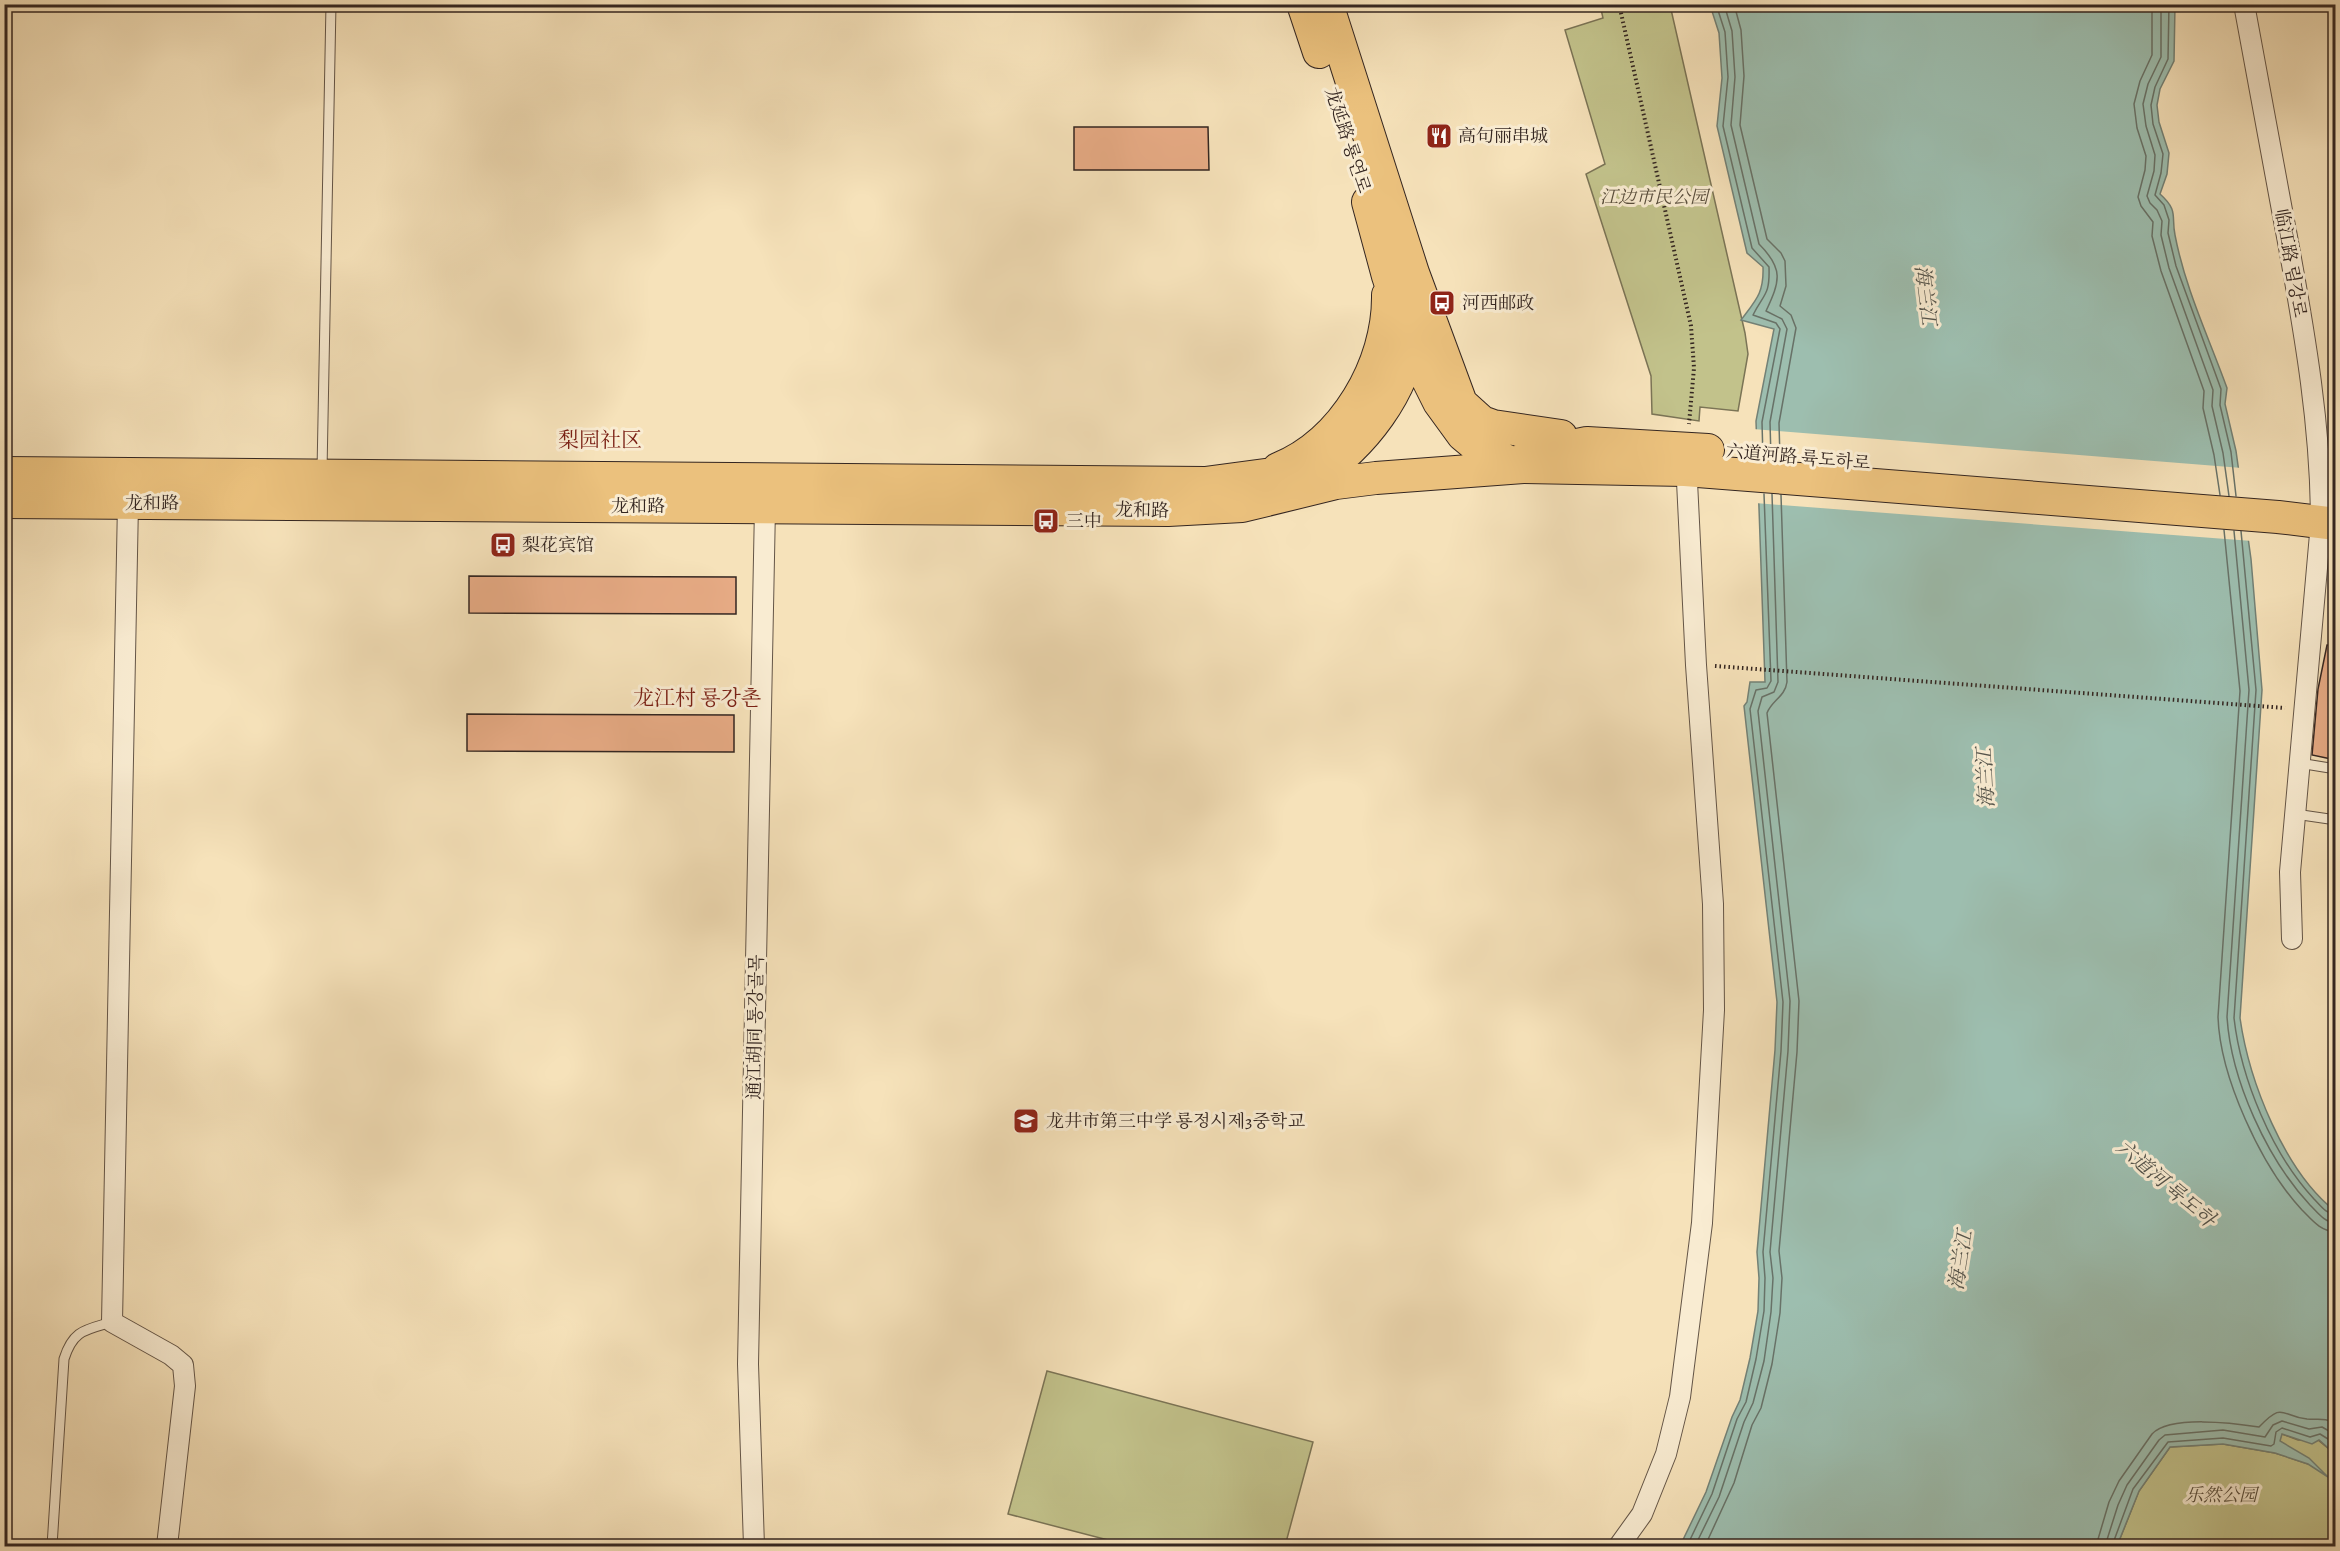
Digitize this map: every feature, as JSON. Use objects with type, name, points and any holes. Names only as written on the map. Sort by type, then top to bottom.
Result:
[{"type":"highway","name":"龙延路 룡연로","points":[[1303,4],[1377,229],[1461,403],[1472,415],[1493,426],[1559,435],[1587,443]]},
{"type":"highway","name":"龙延路 룡연로","points":[[1266,488],[1331,466],[1361,438],[1376,419],[1398,380],[1410,346],[1414,300],[1400,275],[1327,4]]},
{"type":"highway","name":"龙延路 룡연로","points":[[1266,488],[1288,465],[1307,453],[1335,427],[1360,395],[1379,356],[1385,335],[1388,298],[1400,275]]},
{"type":"highway","points":[[1410,346],[1451,421],[1463,435],[1481,450],[1523,467]]},
{"type":"highway","name":"六道河路 륙도하로","points":[[1331,466],[1481,450],[1558,449],[1587,443],[1701,460],[2278,506],[2328,512]]},
{"type":"highway","name":"六道河路 륙도하로","points":[[1266,488],[1523,467],[1701,460]]},
{"type":"highway","name":"龙和路","points":[[4,473],[321,490],[765,507],[1221,509],[1266,488]]},
{"type":"highway","name":"龙和路","points":[[4,502],[128,503],[321,490],[1205,483],[1266,488]]},
{"type":"street","name":"临江路 림강로","points":[[2244,4],[2304,332],[2328,512],[2299,763],[2290,872],[2292,939]]},
{"type":"street","points":[[1619,1546],[1642,1514],[1666,1455],[1680,1397],[1702,1223],[1714,1010],[1713,904],[1696,665],[1701,460]]},
{"type":"street","points":[[128,503],[112,1322],[171,1355],[183,1365],[184,1386],[167,1546]]},
{"type":"street","name":"通江胡同 통강골목","points":[[754,1546],[748,1364],[765,507]]},
{"type":"lane","points":[[321,490],[331,4]]},
{"type":"lane","points":[[2299,763],[2336,769]]},
{"type":"lane","points":[[2295,814],[2336,820]]},
{"type":"lane","points":[[52,1546],[64,1359],[69,1344],[78,1333],[112,1322]]},
{"type":"path","points":[[1619,4],[1691,326],[1701,460]]},
{"type":"path","points":[[1696,665],[2265,706]]},
{"type":"green space","name":"江边市民公园","points":[[1600,5],[1670,5],[1745,333],[1748,354],[1738,411],[1700,407],[1699,421],[1652,414],[1651,376],[1586,174],[1605,164],[1565,30],[1603,18]]},
{"type":"green space","points":[[1047,1371],[1313,1442],[1285,1546],[1131,1546],[1008,1514]]},
{"type":"green space","name":"乐然公园","points":[[2282,1434],[2298,1440],[2318,1440],[2335,1454],[2335,1546],[2117,1546],[2139,1491],[2170,1447],[2223,1444],[2275,1453],[2308,1464],[2292,1449],[2279,1441]]},
{"type":"water","points":[[1710,5],[2175,5],[2174,61],[2160,89],[2157,105],[2159,122],[2169,153],[2167,174],[2160,194],[2172,209],[2179,255],[2198,313],[2227,388],[2225,404],[2236,451],[2251,559],[2262,690],[2240,1018],[2251,1069],[2272,1123],[2300,1173],[2335,1211],[2335,1454],[2319,1440],[2312,1444],[2282,1434],[2280,1441],[2309,1458],[2328,1477],[2308,1464],[2275,1453],[2223,1444],[2170,1447],[2139,1491],[2117,1546],[1680,1546],[1706,1492],[1740,1400],[1750,1358],[1758,1311],[1757,1252],[1775,1050],[1777,1002],[1744,706],[1747,702],[1750,682],[1765,682],[1756,421],[1774,329],[1741,320],[1760,290],[1763,267],[1747,253],[1717,126],[1722,78],[1719,33]]},
{"type":"pier","points":[[1753,429],[2242,468],[2252,541],[1755,503]]},
{"type":"building","points":[[1074,127],[1208,127],[1209,170],[1074,170]]},
{"type":"building","points":[[469,576],[736,577],[736,614],[469,613]]},
{"type":"building","points":[[2327,645],[2336,646],[2336,760],[2312,755],[2318,689]]},
{"type":"building","points":[[467,714],[734,715],[734,752],[467,751]]},
{"type":"place","name":"高句丽串城","points":[[1439,136]]},
{"type":"place","name":"河西邮政","points":[[1442,303]]},
{"type":"place","name":"三中","points":[[1046,521]]},
{"type":"place","name":"梨花宾馆","points":[[503,545]]},
{"type":"place","name":"龙井市第三中学 룡정시제3중학교","points":[[1026,1121]]},
{"type":"district","name":"梨园社区","points":[[600,440]]},
{"type":"district","name":"龙江村 룡강촌","points":[[697,698]]},
{"type":"water label","name":"海兰江","points":[[1926,295]]},
{"type":"water label","name":"海兰江","points":[[1985,778]]},
{"type":"water label","name":"六道河 륙도하","points":[[2166,1183]]},
{"type":"water label","name":"海兰江","points":[[1960,1260]]}]
